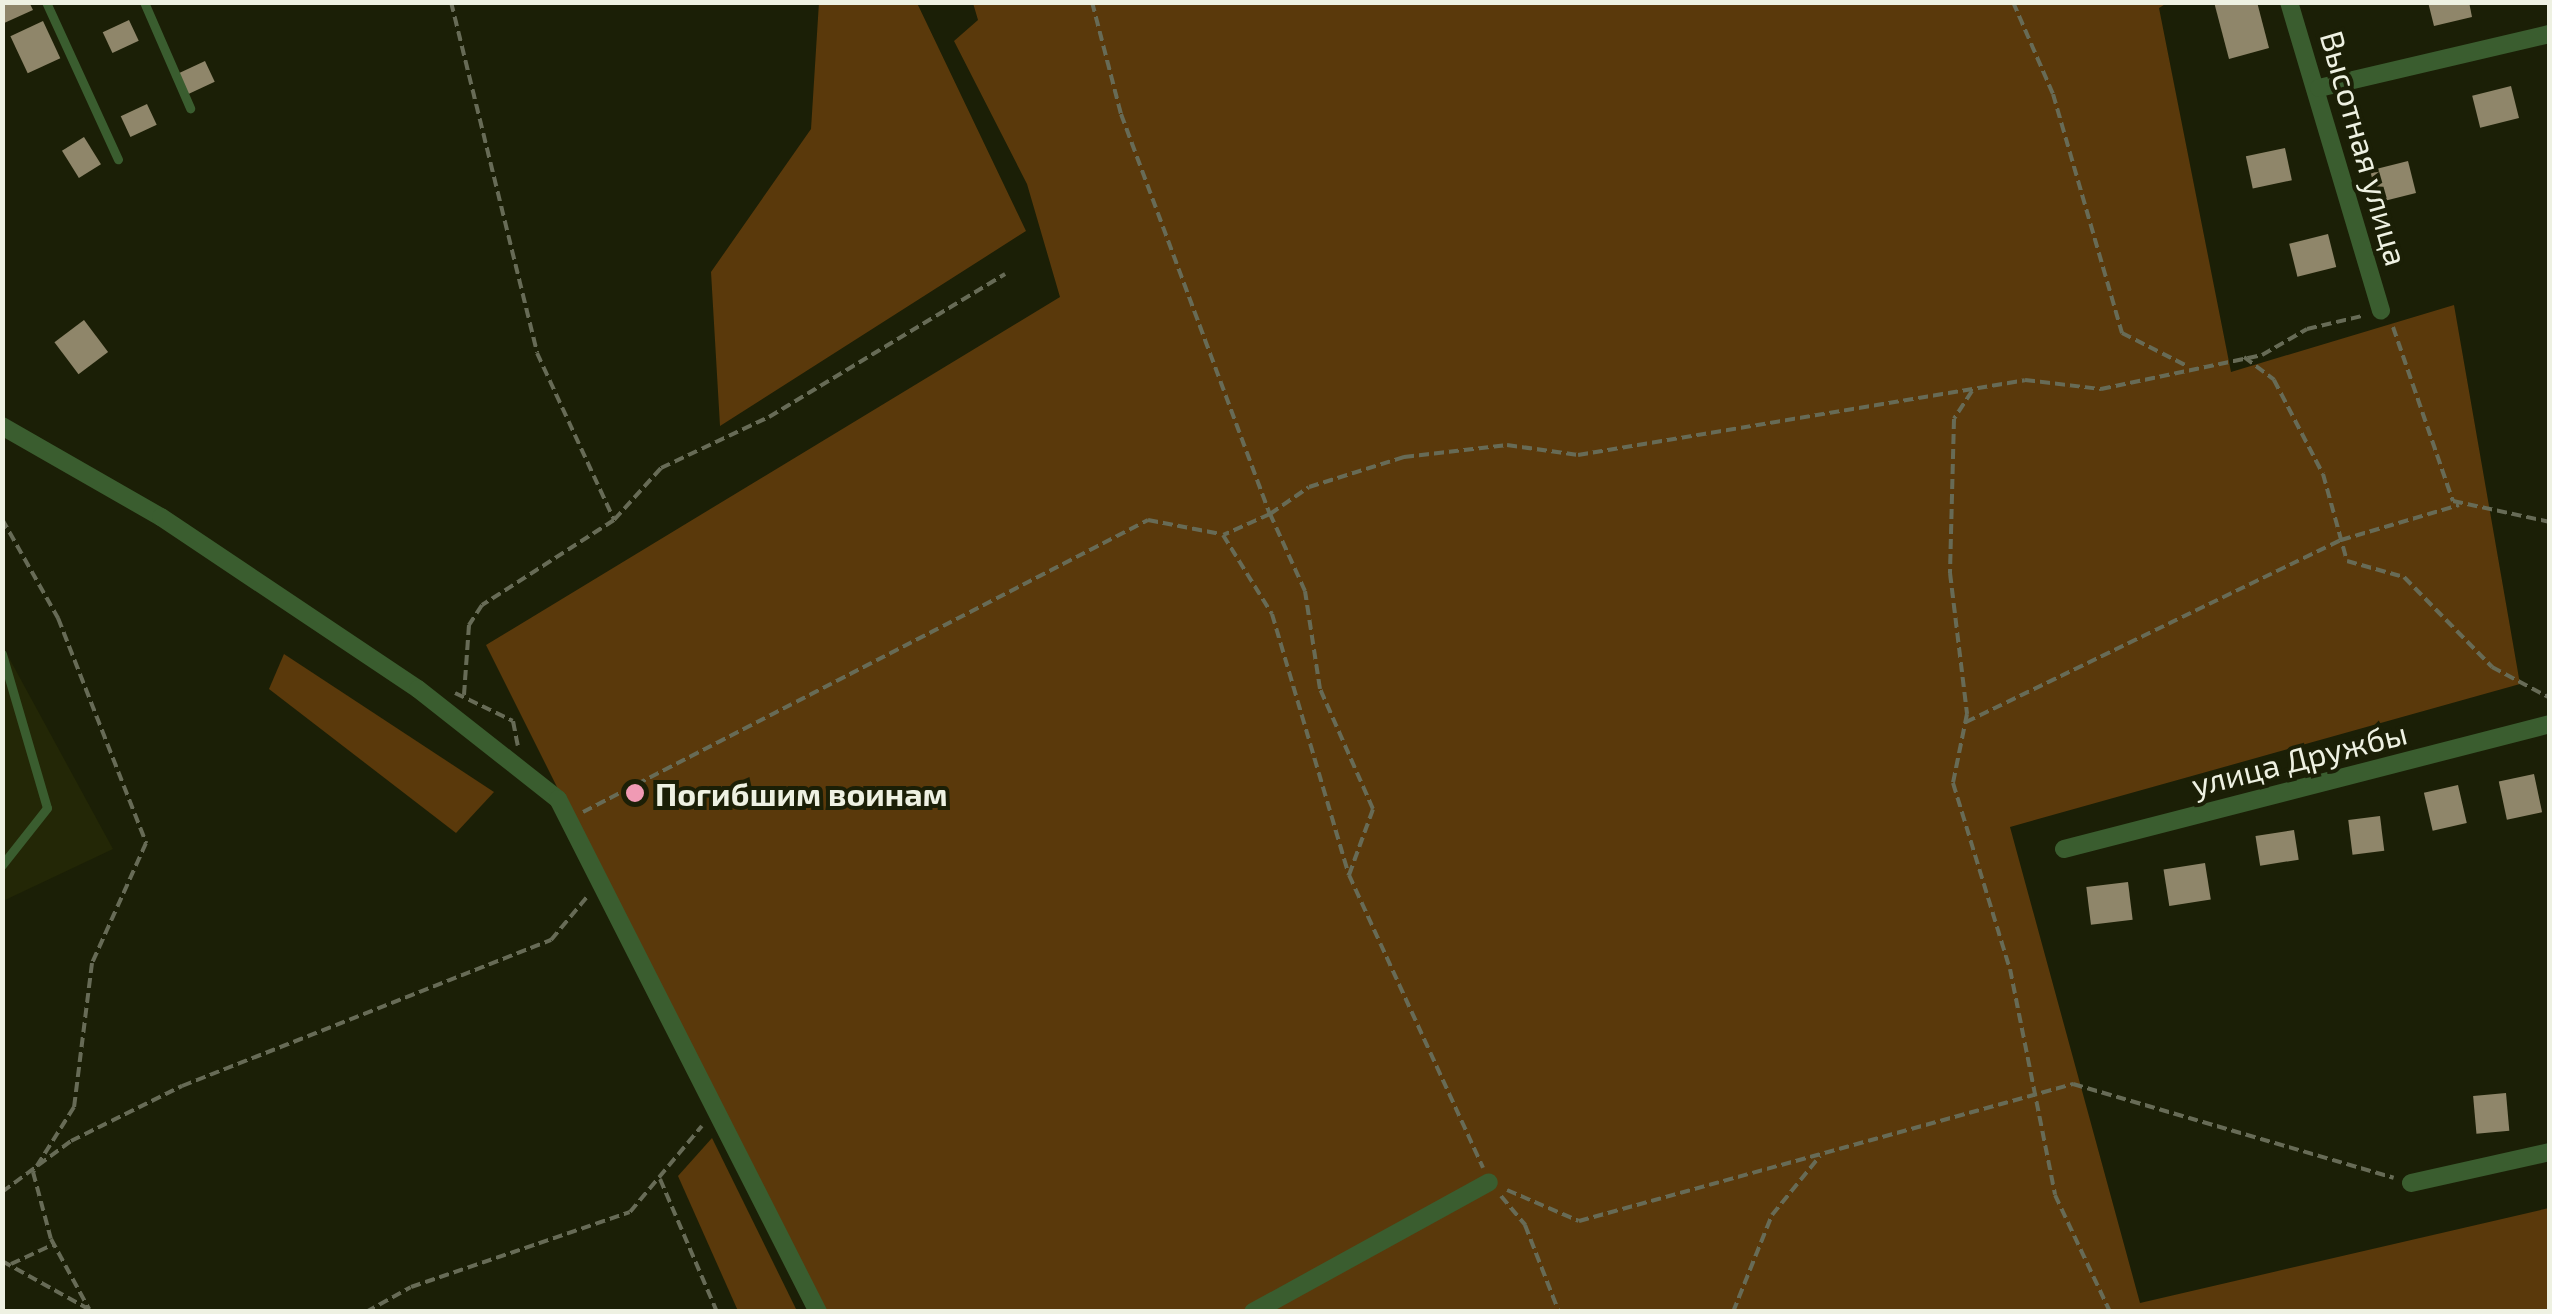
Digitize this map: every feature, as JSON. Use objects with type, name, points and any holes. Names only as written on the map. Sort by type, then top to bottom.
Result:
[{"type":"street","name":"Высотная улица","points":[[2289,2],[2320,88],[2381,311]]},
{"type":"street","points":[[2320,88],[2550,34]]},
{"type":"street","points":[[2,426],[161,517],[418,689],[516,766],[570,818],[714,1112],[818,1312]]},
{"type":"street","name":"улица Дружбы","points":[[2064,849],[2550,724]]},
{"type":"street","points":[[2411,1183],[2550,1152]]},
{"type":"street","points":[[1252,1312],[1489,1182]]},
{"type":"lane","points":[[46,2],[118,160]]},
{"type":"lane","points":[[144,2],[190,108]]},
{"type":"lane","points":[[2,654],[47,808],[2,865]]},
{"type":"path","points":[[450,2],[538,353],[614,520]]},
{"type":"path","points":[[1092,2],[1121,114],[1270,514],[1305,591],[1320,689],[1373,809],[1349,876]]},
{"type":"path","points":[[2013,2],[2053,94],[2122,333],[2186,365]]},
{"type":"path","points":[[464,695],[469,625],[482,606],[614,520],[660,468],[769,417],[1005,274]]},
{"type":"path","points":[[570,818],[1148,520],[1223,535],[1270,514],[1309,487],[1404,457],[1507,445],[1578,455],[2026,380],[2101,389],[2186,365],[2244,357],[2381,311],[2459,505]]},
{"type":"path","points":[[2244,357],[2274,380],[2323,474],[2347,560],[2404,578],[2492,667],[2550,698]]},
{"type":"path","points":[[1972,392],[1954,419],[1950,572],[1966,653],[1966,722],[1953,784],[2010,969],[2055,1194],[2110,1312]]},
{"type":"path","points":[[1966,722],[2341,540],[2459,505],[2550,522]]},
{"type":"path","points":[[2,518],[58,618],[146,843],[92,963],[74,1106],[33,1172],[54,1244],[92,1310]]},
{"type":"path","points":[[1223,535],[1272,614],[1349,876],[1489,1182],[1525,1224],[1559,1312]]},
{"type":"path","points":[[418,689],[464,695],[512,721],[516,766]]},
{"type":"path","points":[[2,1192],[71,1141],[182,1086],[551,940],[600,882]]},
{"type":"path","points":[[1489,1182],[1580,1221],[2072,1084],[2411,1183]]},
{"type":"path","points":[[366,1312],[411,1287],[630,1212],[714,1112]]},
{"type":"path","points":[[1732,1312],[1772,1215],[1822,1154]]},
{"type":"path","points":[[660,1178],[717,1312]]},
{"type":"path","points":[[11,1264],[54,1244]]},
{"type":"path","points":[[2,1261],[92,1310]]},
{"type":"shaded area","points":[[819,2],[917,3],[1026,231],[720,426],[711,272],[811,129]]},
{"type":"shaded area","points":[[973,3],[2167,3],[2159,8],[2231,372],[2454,305],[2520,684],[2010,827],[2140,1303],[2549,1208],[2549,1311],[819,1311],[486,645],[1060,297],[1027,184],[954,41],[978,20]]},
{"type":"shaded area","points":[[2,645],[113,849],[3,901],[2,901]]},
{"type":"shaded area","points":[[284,654],[494,792],[456,833],[269,689]]},
{"type":"shaded area","points":[[712,1138],[797,1311],[738,1311],[678,1176]]},
{"type":"building","points":[[2,2],[29,2],[33,10],[2,24]]},
{"type":"building","points":[[2214,2],[2257,2],[2269,48],[2229,59]]},
{"type":"building","points":[[2428,2],[2469,2],[2472,17],[2434,26]]},
{"type":"building","points":[[129,20],[139,41],[112,53],[103,32]]},
{"type":"building","points":[[43,21],[60,58],[28,73],[10,36]]},
{"type":"building","points":[[205,61],[215,82],[188,94],[179,73]]},
{"type":"building","points":[[2511,86],[2519,118],[2480,128],[2472,96]]},
{"type":"building","points":[[147,104],[157,125],[130,137],[121,116]]},
{"type":"building","points":[[84,137],[101,164],[79,178],[62,151]]},
{"type":"building","points":[[2285,148],[2292,180],[2253,189],[2246,156]]},
{"type":"building","points":[[2408,161],[2416,193],[2378,202],[2370,170]]},
{"type":"building","points":[[2328,234],[2336,267],[2297,277],[2289,244]]},
{"type":"building","points":[[84,320],[108,352],[79,374],[54,342]]},
{"type":"building","points":[[2534,774],[2542,812],[2507,820],[2499,781]]},
{"type":"building","points":[[2458,785],[2467,823],[2433,831],[2424,793]]},
{"type":"building","points":[[2380,816],[2384,851],[2353,855],[2348,820]]},
{"type":"building","points":[[2294,830],[2299,860],[2260,866],[2255,836]]},
{"type":"building","points":[[2205,863],[2211,900],[2169,906],[2164,870]]},
{"type":"building","points":[[2128,882],[2133,920],[2091,925],[2086,887]]},
{"type":"building","points":[[2506,1093],[2509,1131],[2476,1134],[2473,1096]]},
{"type":"place","name":"Погибшим воинам","points":[[635,793]]}]
